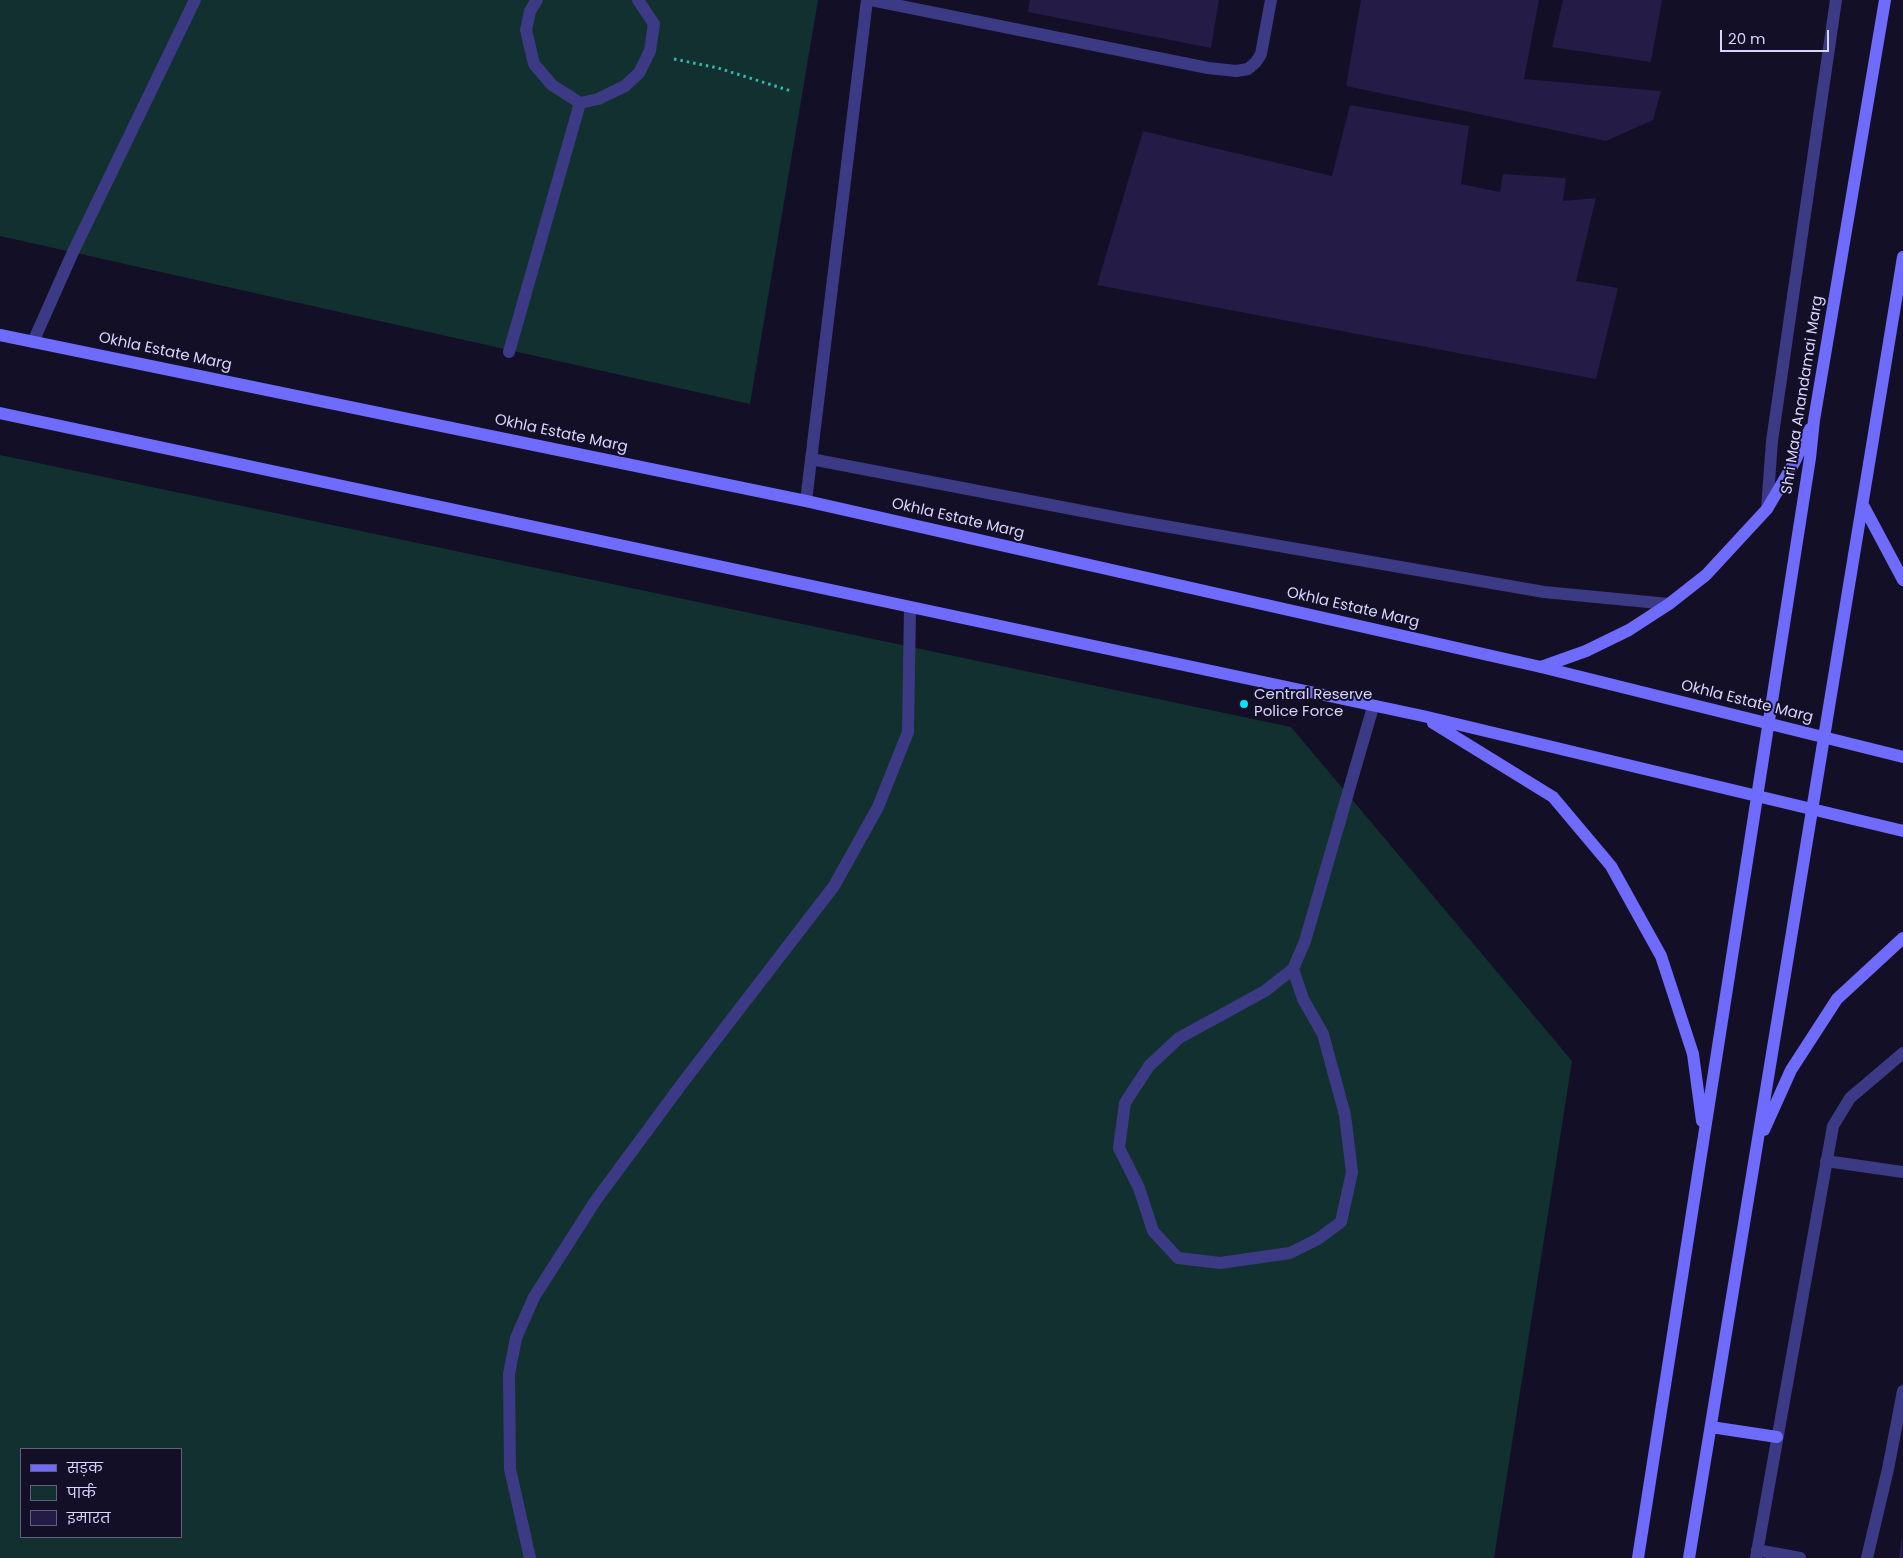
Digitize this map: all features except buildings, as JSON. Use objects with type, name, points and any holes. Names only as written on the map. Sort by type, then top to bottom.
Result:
[{"type":"main road","name":"Shri Maa Anandamai Marg","points":[[1638,1558],[1810,458],[1814,420],[1885,0]]},
{"type":"main road","points":[[1689,1558],[1903,257]]},
{"type":"main road","name":"Okhla Estate Marg","points":[[0,335],[806,501],[1541,667],[1903,757]]},
{"type":"main road","points":[[0,413],[1373,707],[1423,716],[1903,830]]},
{"type":"main road","points":[[1541,667],[1586,651],[1620,634],[1669,604],[1706,575],[1767,509],[1794,462],[1814,420]]},
{"type":"main road","points":[[1863,504],[1903,580]]},
{"type":"main road","points":[[1423,716],[1553,797],[1612,866],[1661,956],[1694,1054],[1704,1136]]},
{"type":"main road","points":[[1757,1147],[1791,1070],[1838,999],[1903,938]]},
{"type":"main road","points":[[1711,1427],[1777,1437]]},
{"type":"street","points":[[34,342],[73,252],[195,0]]},
{"type":"street","points":[[537,0],[530,11],[526,30],[534,64],[552,85],[580,103],[598,99],[625,86],[639,73],[650,51],[654,24],[638,0]]},
{"type":"street","points":[[806,501],[867,0]]},
{"type":"street","points":[[871,0],[1208,68],[1236,71],[1248,69],[1261,54],[1271,0]]},
{"type":"street","name":"Shri Maa Anandamai Marg","points":[[1767,509],[1772,441],[1836,0]]},
{"type":"street","points":[[509,352],[580,103]]},
{"type":"street","points":[[811,459],[1124,518],[1544,592],[1669,604]]},
{"type":"street","points":[[530,1558],[510,1470],[509,1374],[516,1338],[534,1297],[596,1200],[684,1081],[834,886],[878,807],[908,732],[910,608]]},
{"type":"street","points":[[1293,969],[1304,999],[1323,1034],[1345,1115],[1352,1172],[1341,1222],[1318,1240],[1290,1253],[1220,1263],[1178,1258],[1152,1231],[1140,1188],[1119,1148],[1124,1103],[1149,1066],[1179,1038],[1264,991],[1293,969],[1305,941],[1373,707]]},
{"type":"street","points":[[1800,1558],[1756,1554],[1826,1160],[1833,1126],[1850,1098],[1903,1053]]},
{"type":"street","points":[[1826,1160],[1903,1172]]},
{"type":"street","points":[[1867,1558],[1888,1469],[1903,1391]]},
{"type":"path","points":[[650,51],[684,62],[718,68],[791,91]]},
{"type":"green space","points":[[0,0],[818,0],[750,404],[0,236]]},
{"type":"green space","points":[[0,455],[1291,727],[1572,1061],[1494,1558],[0,1558]]},
{"type":"place","name":"Central Reserve Police Force","points":[[1244,704]]}]
